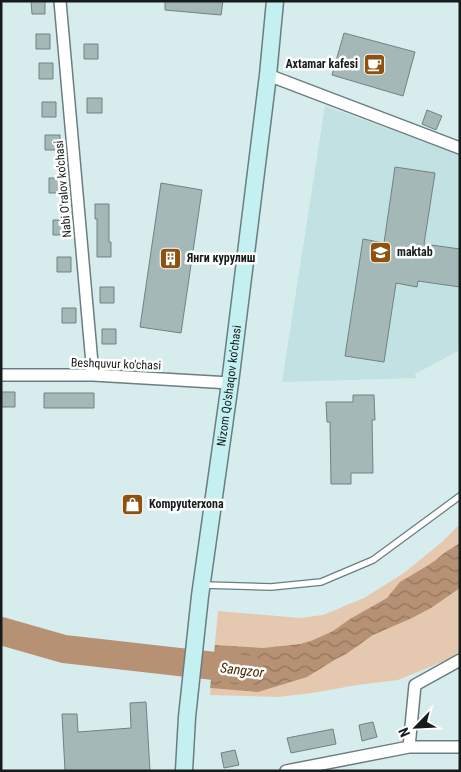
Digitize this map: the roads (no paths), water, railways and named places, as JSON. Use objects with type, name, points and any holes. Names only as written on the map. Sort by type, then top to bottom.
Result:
[{"type":"main road","name":"Nizom Qo'shaqov ko'chasi","points":[[184,771],[187,717],[201,590],[230,383],[268,75],[275,1]]},
{"type":"street","name":"Nabi O'ralov ko'chasi","points":[[60,1],[93,375]]},
{"type":"street","points":[[268,75],[460,148]]},
{"type":"street","name":"Beshquvur ko'chasi","points":[[1,375],[93,375],[230,383]]},
{"type":"street","points":[[409,747],[415,685],[460,660]]},
{"type":"street","points":[[286,771],[409,747],[460,747]]},
{"type":"lane","points":[[201,590],[271,587],[322,582],[373,560],[460,496]]},
{"type":"water","points":[[460,543],[460,588],[431,608],[373,635],[346,654],[307,677],[258,692],[210,688],[215,645],[263,648],[311,641],[333,631],[387,598],[400,582]]},
{"type":"waterway","name":"Sangzor","points":[[1,631],[64,649],[250,670]]},
{"type":"place","name":"Axtamar kafesi","points":[[374,64]]},
{"type":"place","name":"maktab","points":[[381,252]]},
{"type":"place","name":"Янги курулиш","points":[[171,258]]},
{"type":"place","name":"Kompyuterxona","points":[[133,504]]}]
